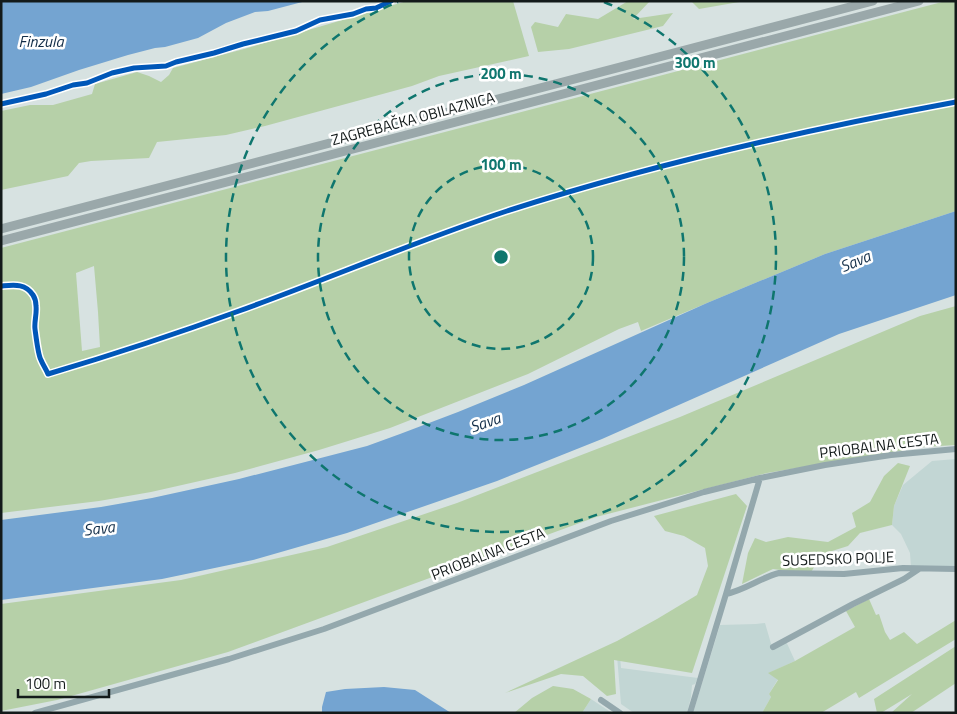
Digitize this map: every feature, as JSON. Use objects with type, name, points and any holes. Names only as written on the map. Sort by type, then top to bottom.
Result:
[{"type":"highway","name":"ZAGREBAČKA OBILAZNICA","points":[[1,228],[873,1]]},
{"type":"highway","name":"ZAGREBAČKA OBILAZNICA","points":[[1,241],[919,1]]},
{"type":"street","name":"PRIOBALNA CESTA","points":[[35,713],[230,659],[324,629],[611,521],[704,492],[824,465],[891,455],[956,449]]},
{"type":"street","points":[[690,713],[760,478]]},
{"type":"street","name":"SUSEDSKO POLJE","points":[[726,594],[738,591],[770,575],[779,573],[844,574],[903,568],[956,570]]},
{"type":"street","points":[[772,647],[920,569]]},
{"type":"street","points":[[601,700],[620,713]]},
{"type":"shaded area","points":[[956,459],[956,567],[911,567],[910,553],[901,534],[892,525],[894,506],[903,485],[932,461]]},
{"type":"shaded area","points":[[765,623],[772,647],[785,639],[795,661],[769,673],[778,679],[769,694],[771,697],[762,713],[693,713],[720,625]]},
{"type":"shaded area","points":[[617,656],[620,656],[621,668],[698,678],[695,684],[692,685],[687,713],[634,713],[621,704]]},
{"type":"shaded area","points":[[591,699],[612,713],[582,713]]},
{"type":"green space","points":[[407,1],[513,1],[529,56],[439,76],[412,86],[265,126],[226,135],[157,142],[149,158],[79,163],[68,176],[1,190],[1,111],[30,105],[53,105],[92,94],[95,84],[137,72],[161,82],[169,75],[173,68]]},
{"type":"green space","points":[[628,1],[650,1],[633,19],[673,13],[663,26],[569,49],[538,52],[531,27],[535,22],[558,27],[566,14],[598,19]]},
{"type":"green space","points":[[691,1],[745,1],[699,9]]},
{"type":"green space","points":[[956,1],[956,211],[825,254],[641,331],[638,322],[619,329],[528,374],[390,428],[235,473],[151,492],[99,501],[1,513],[1,248],[942,2]],"holes":[[[94,266],[100,347],[82,351],[76,273]]]},
{"type":"green space","points":[[956,306],[956,445],[923,447],[767,473],[596,517],[228,652],[57,700],[1,711],[1,604],[181,580],[327,547],[457,503],[680,417],[920,316]]},
{"type":"green space","points":[[898,463],[910,466],[894,506],[892,525],[860,533],[848,546],[832,551],[817,562],[810,574],[773,569],[742,584],[748,553],[755,538],[766,542],[788,537],[828,542],[856,527],[852,513],[870,502],[884,476]]},
{"type":"green space","points":[[736,494],[747,506],[692,673],[614,660],[616,694],[607,696],[583,676],[561,674],[505,693],[617,641],[697,595],[708,566],[705,548],[684,536],[665,531],[654,516]]},
{"type":"green space","points":[[869,599],[876,615],[879,614],[890,640],[904,632],[917,644],[956,620],[956,639],[859,698],[856,692],[821,713],[762,713],[771,697],[769,694],[778,680],[768,673],[795,661],[855,627],[846,611]]},
{"type":"green space","points":[[956,646],[956,683],[911,713],[891,713],[912,694],[881,713],[877,713],[874,699]]},
{"type":"green space","points":[[553,686],[573,689],[591,699],[582,713],[514,713],[532,698]]},
{"type":"water","name":"Finzula","points":[[1,1],[306,1],[268,11],[255,12],[226,23],[198,38],[128,55],[31,87],[1,94]]},
{"type":"water","name":"Sava","points":[[956,211],[956,295],[839,334],[602,439],[497,481],[347,533],[253,560],[162,579],[1,600],[1,520],[101,507],[152,498],[239,479],[367,446],[524,385],[707,303],[825,254]]},
{"type":"water","points":[[384,687],[415,690],[451,713],[322,713],[326,692]]},
{"type":"cycle path","points":[[1,104],[87,83],[112,73],[134,68],[166,66],[296,31],[320,20],[376,8],[391,1]]},
{"type":"cycle path","points":[[1,286],[15,285],[23,287],[34,296],[38,350],[48,374],[192,328],[439,235],[562,194],[729,149],[842,124],[956,102]]}]
